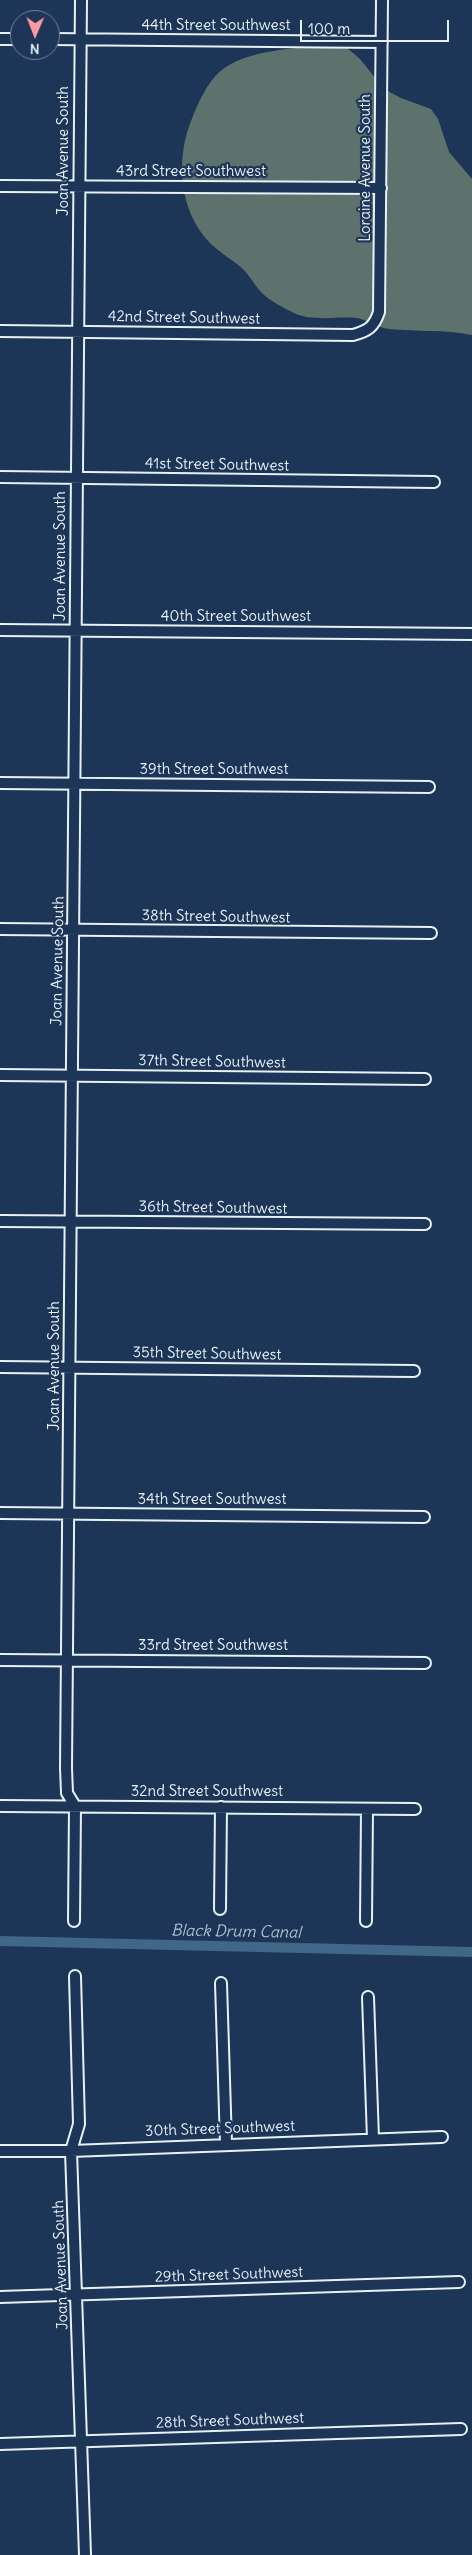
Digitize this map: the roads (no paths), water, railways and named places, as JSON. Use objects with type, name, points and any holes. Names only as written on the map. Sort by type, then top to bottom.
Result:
[{"type":"street","name":"Joan Avenue South","points":[[74,1921],[74,1806],[68,1793],[67,1660],[81,0]]},
{"type":"street","name":"Loraine Avenue South","points":[[367,331],[376,323],[379,312],[382,0]]},
{"type":"street","name":"44th Street Southwest","points":[[60,39],[382,42]]},
{"type":"street","name":"43rd Street Southwest","points":[[0,186],[381,188]]},
{"type":"street","name":"42nd Street Southwest","points":[[0,331],[354,335],[367,331]]},
{"type":"street","name":"41st Street Southwest","points":[[0,477],[434,482]]},
{"type":"street","name":"40th Street Southwest","points":[[0,630],[472,634]]},
{"type":"street","name":"39th Street Southwest","points":[[0,783],[429,786]]},
{"type":"street","name":"38th Street Southwest","points":[[0,929],[431,933]]},
{"type":"street","name":"37th Street Southwest","points":[[0,1075],[424,1078]]},
{"type":"street","name":"36th Street Southwest","points":[[0,1221],[425,1224]]},
{"type":"street","name":"35th Street Southwest","points":[[0,1367],[414,1371]]},
{"type":"street","name":"34th Street Southwest","points":[[0,1513],[424,1517]]},
{"type":"street","name":"33rd Street Southwest","points":[[0,1660],[425,1663]]},
{"type":"street","name":"32nd Street Southwest","points":[[0,1806],[415,1809]]},
{"type":"street","points":[[220,1909],[221,1808]]},
{"type":"street","points":[[366,1921],[367,1809]]},
{"type":"street","name":"Joan Avenue South","points":[[75,1976],[79,2124],[72,2151],[85,2555]]},
{"type":"street","points":[[221,1983],[226,2144]]},
{"type":"street","points":[[368,1997],[372,2139]]},
{"type":"street","name":"30th Street Southwest","points":[[0,2151],[72,2151],[442,2137]]},
{"type":"street","name":"29th Street Southwest","points":[[0,2298],[459,2282]]},
{"type":"street","name":"28th Street Southwest","points":[[0,2444],[461,2429]]},
{"type":"waterway","name":"Black Drum Canal","points":[[0,1941],[472,1952]]}]
